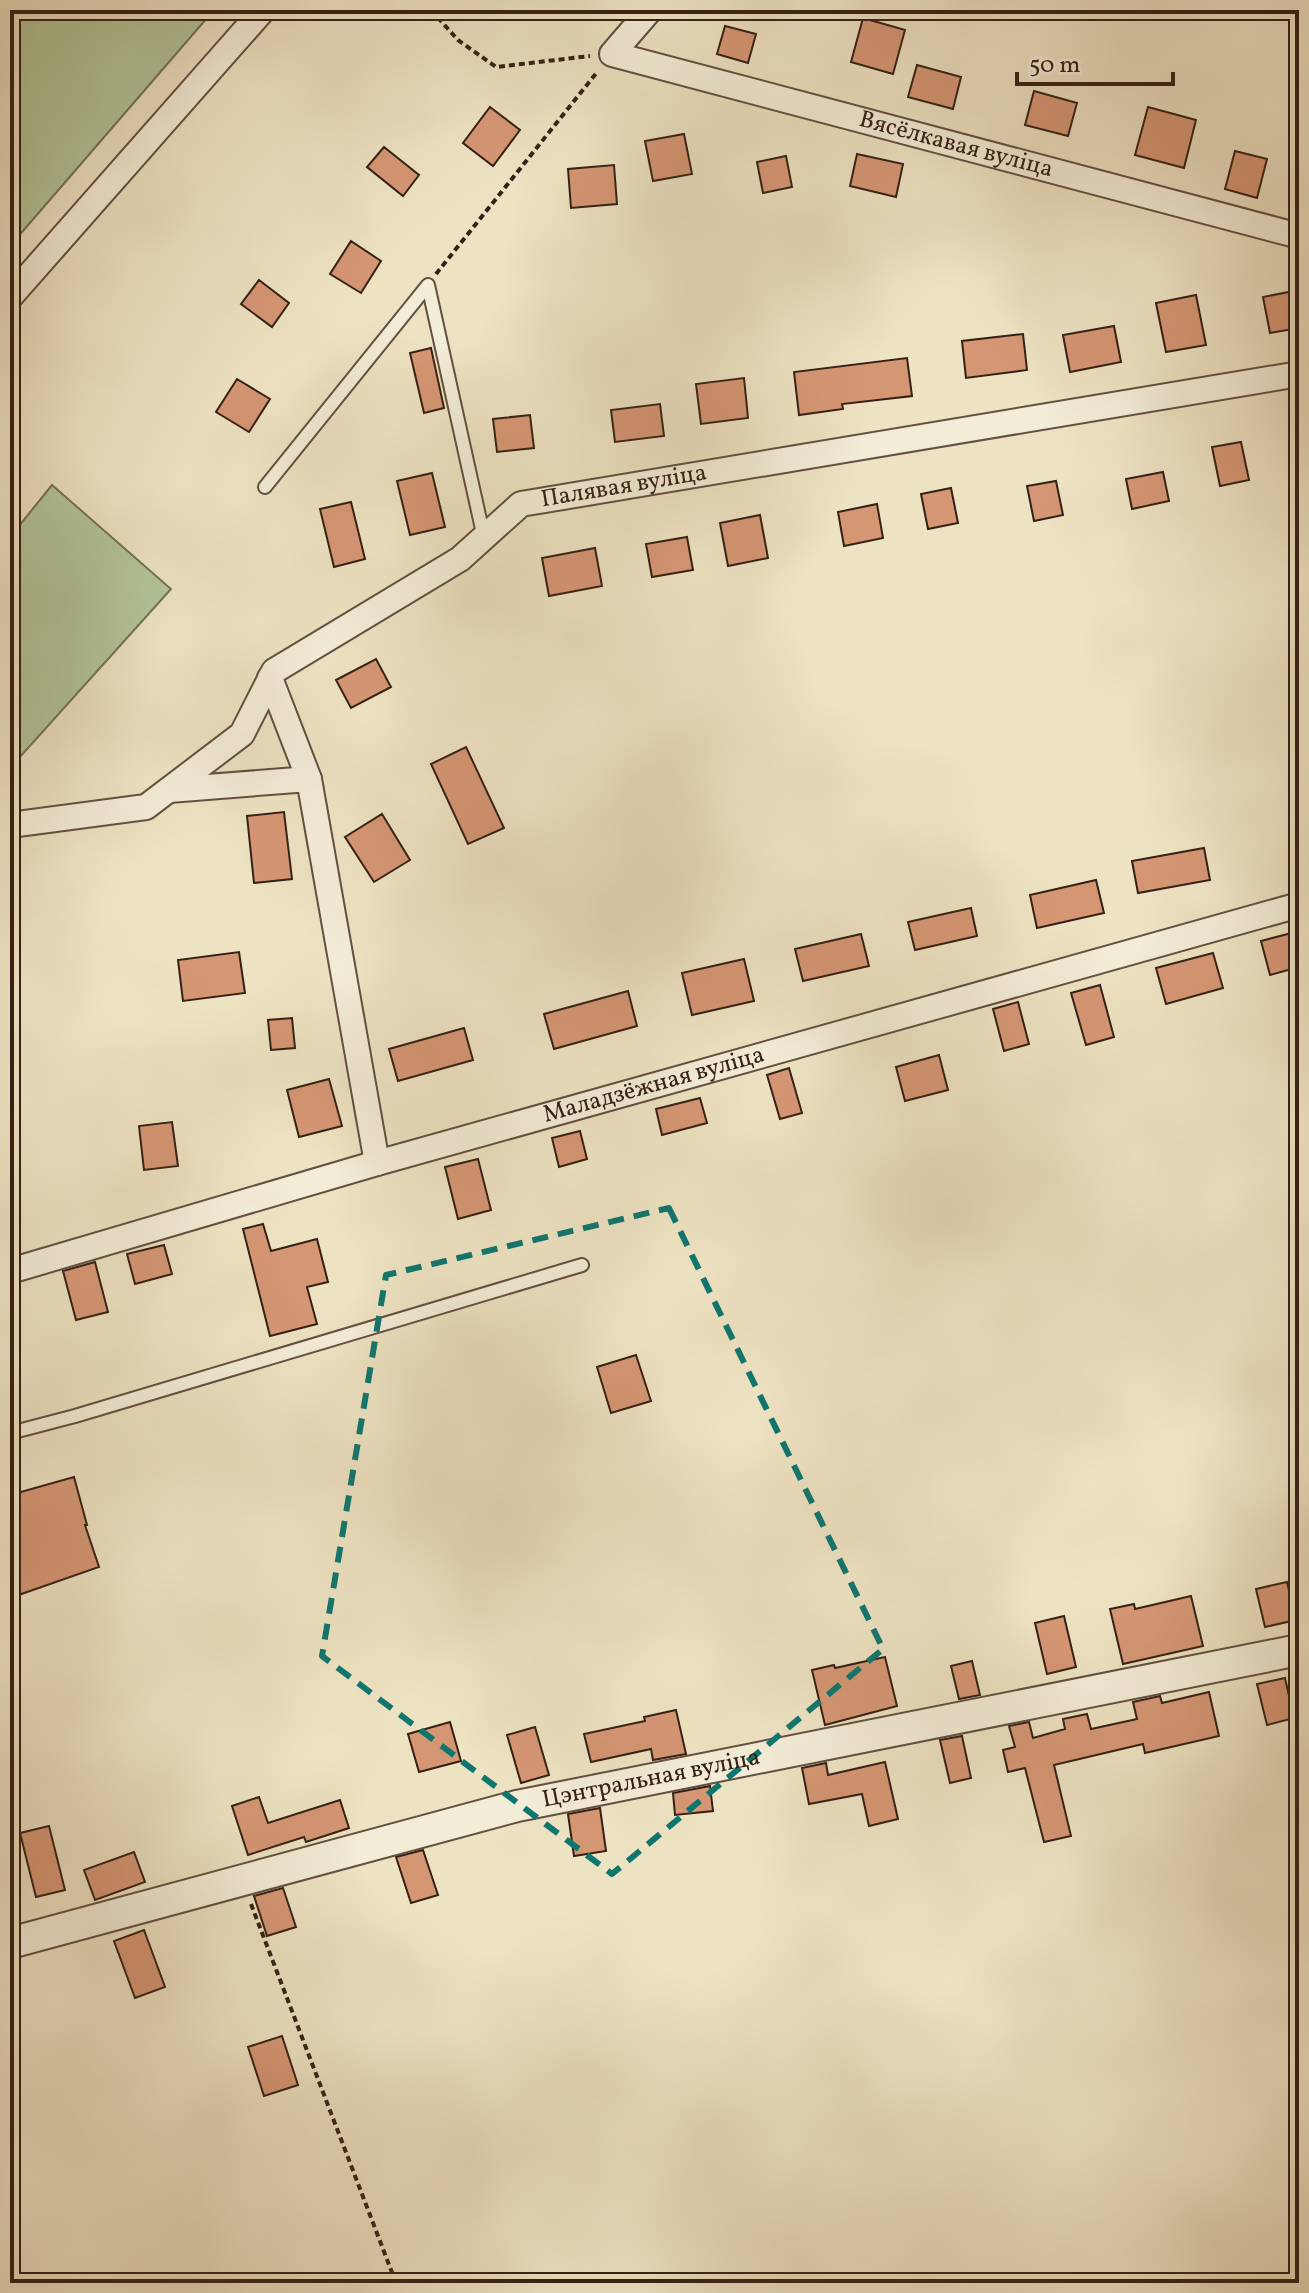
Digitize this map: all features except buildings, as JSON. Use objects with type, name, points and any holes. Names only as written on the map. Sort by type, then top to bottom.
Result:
[{"type":"street","points":[[10,297],[263,10]]},
{"type":"street","points":[[612,54],[650,10]]},
{"type":"street","name":"Вясёлкавая вуліца","points":[[612,54],[1299,236]]},
{"type":"street","name":"Палявая вуліца","points":[[10,825],[146,807],[242,734],[274,671],[460,559],[521,504],[1299,374]]},
{"type":"street","points":[[270,678],[309,779],[377,1163]]},
{"type":"street","points":[[169,790],[309,779]]},
{"type":"street","name":"Маладзёжная вуліца","points":[[10,1271],[377,1163],[1299,905]]},
{"type":"street","name":"Цэнтральная вуліца","points":[[10,1943],[517,1806],[1299,1650]]},
{"type":"lane","points":[[265,487],[428,285]]},
{"type":"lane","points":[[428,285],[484,538]]},
{"type":"lane","points":[[10,1433],[582,1265]]},
{"type":"path","points":[[431,10],[458,40],[496,67],[612,54]]},
{"type":"path","points":[[428,285],[612,54]]},
{"type":"path","points":[[242,1880],[396,2283]]},
{"type":"highlighted area","points":[[669,1208],[883,1649],[612,1874],[322,1656],[386,1275]]},
{"type":"green space","points":[[10,10],[214,10],[10,246]]},
{"type":"green space","points":[[52,485],[171,589],[10,768],[10,537]]}]
